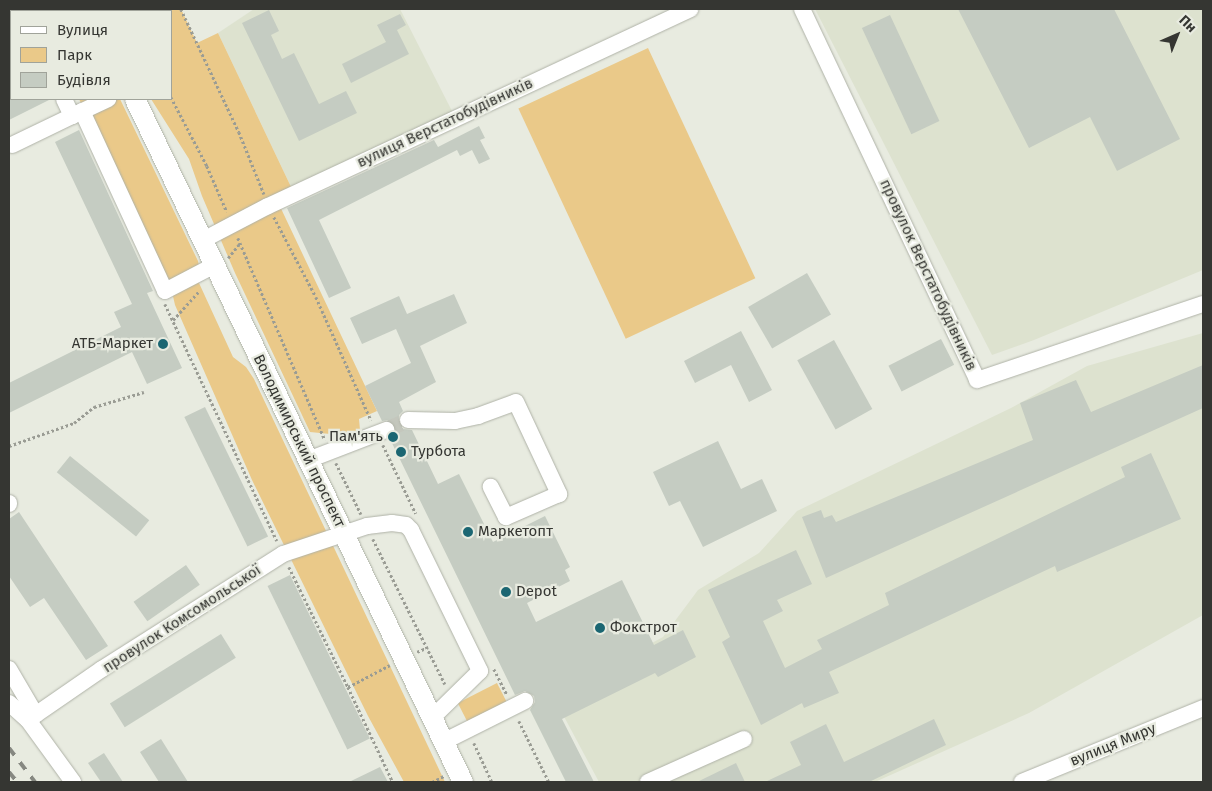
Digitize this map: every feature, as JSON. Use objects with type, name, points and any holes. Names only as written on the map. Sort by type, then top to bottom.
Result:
[{"type":"main road","name":"Володимирський проспект","points":[[135,100],[462,782]]},
{"type":"street","name":"вулиця Верстатобудівників","points":[[203,240],[268,206],[690,9]]},
{"type":"street","name":"провулок Верстатобудівників","points":[[802,9],[977,380],[1203,304]]},
{"type":"street","points":[[65,100],[77,113],[165,291],[215,265]]},
{"type":"street","points":[[12,145],[106,100]]},
{"type":"street","points":[[408,420],[455,421],[478,416],[516,402],[559,494],[506,517],[491,487]]},
{"type":"street","points":[[308,460],[382,431]]},
{"type":"street","name":"провулок Комсомольської","points":[[32,717],[102,669],[283,554],[367,526],[392,523],[406,525],[411,530],[480,671],[432,718]]},
{"type":"street","points":[[9,669],[32,717],[74,782]]},
{"type":"street","points":[[9,703],[32,717]]},
{"type":"street","points":[[443,742],[519,704]]},
{"type":"street","name":"вулиця Миру","points":[[1022,782],[1203,708]]},
{"type":"street","points":[[648,782],[744,739]]},
{"type":"path","points":[[181,9],[239,132],[268,206],[316,297],[382,431],[418,517]]},
{"type":"path","points":[[165,304],[283,554],[394,782]]},
{"type":"path","points":[[9,446],[74,423],[94,408],[144,392]]},
{"type":"path","points":[[348,687],[428,647]]},
{"type":"path","points":[[492,665],[519,704],[549,782]]},
{"type":"shaded area","points":[[254,9],[400,9],[453,113],[292,189],[218,33]]},
{"type":"shaded area","points":[[815,9],[1203,9],[1203,270],[1034,340],[992,355]]},
{"type":"shaded area","points":[[1203,333],[1203,615],[1029,713],[875,782],[599,782],[553,696],[663,637],[698,590],[759,553],[797,511],[1011,408],[1087,366]]},
{"type":"green space","points":[[29,9],[78,9],[78,10]]},
{"type":"green space","points":[[181,9],[197,43],[218,33],[292,189],[276,198],[377,411],[359,419],[360,430],[350,436],[310,432],[235,273],[202,196],[189,159],[152,100],[172,100],[172,10],[108,10]]},
{"type":"green space","points":[[648,48],[755,278],[626,339],[518,108]]},
{"type":"green space","points":[[79,100],[120,100],[198,261],[201,274],[199,283],[233,357],[246,367],[254,379],[445,782],[404,782],[368,716],[252,480],[175,305],[170,283]]},
{"type":"green space","points":[[497,683],[508,705],[469,725],[458,703]]},
{"type":"building","points":[[958,9],[1114,9],[1180,139],[1117,171],[1090,117],[1029,148]]},
{"type":"building","points":[[269,10],[279,31],[271,35],[282,59],[294,53],[319,104],[346,91],[357,113],[299,141],[242,23]]},
{"type":"building","points":[[400,14],[406,25],[397,30],[409,54],[351,83],[342,64],[386,42],[377,25]]},
{"type":"building","points":[[890,15],[939,121],[911,134],[862,28]]},
{"type":"building","points":[[9,99],[49,100],[9,120]]},
{"type":"building","points":[[479,126],[485,138],[480,140],[490,159],[479,164],[472,150],[460,156],[457,150],[319,220],[351,288],[329,298],[287,208],[434,140],[438,147]]},
{"type":"building","points":[[79,130],[153,291],[147,293],[182,368],[147,384],[132,352],[9,413],[9,383],[121,327],[114,312],[132,304],[55,142]]},
{"type":"building","points":[[807,273],[831,315],[772,349],[748,307]]},
{"type":"building","points":[[454,294],[467,323],[420,346],[436,382],[399,402],[403,411],[399,415],[399,424],[403,429],[412,430],[438,484],[459,474],[493,542],[545,516],[570,567],[565,570],[570,581],[527,603],[536,622],[622,580],[654,645],[683,630],[696,657],[658,677],[655,673],[562,719],[594,782],[566,782],[530,710],[535,702],[534,696],[525,691],[515,695],[390,439],[396,432],[395,426],[388,420],[382,421],[365,386],[411,363],[396,329],[362,344],[350,318],[399,296],[407,314]]},
{"type":"building","points":[[741,331],[772,390],[749,402],[731,365],[695,383],[684,361]]},
{"type":"building","points":[[941,339],[954,365],[902,392],[888,366]]},
{"type":"building","points":[[834,340],[872,409],[836,429],[797,360]]},
{"type":"building","points":[[1203,365],[1203,408],[826,578],[802,517],[821,510],[824,518],[832,515],[836,522],[1033,440],[1020,403],[1076,380],[1091,412]]},
{"type":"building","points":[[205,407],[268,536],[247,547],[184,417]]},
{"type":"building","points":[[718,441],[741,489],[762,479],[777,511],[703,547],[680,501],[669,506],[653,472]]},
{"type":"building","points":[[1151,453],[1181,519],[1057,572],[1055,566],[829,672],[839,693],[804,708],[802,703],[761,725],[722,642],[730,637],[708,590],[796,550],[812,584],[777,600],[783,611],[763,621],[785,668],[822,649],[817,640],[889,605],[885,593],[1125,477],[1121,467]]},
{"type":"building","points":[[70,456],[149,520],[136,537],[57,472]]},
{"type":"building","points":[[19,512],[108,646],[86,660],[44,598],[30,607],[9,576],[9,519]]},
{"type":"building","points":[[186,565],[200,585],[147,621],[134,602]]},
{"type":"building","points":[[290,575],[370,739],[347,750],[268,586]]},
{"type":"building","points":[[221,634],[236,658],[125,727],[110,703]]},
{"type":"building","points":[[934,719],[946,745],[869,782],[765,782],[801,765],[790,742],[826,724],[844,762]]},
{"type":"building","points":[[161,739],[188,782],[159,782],[140,752]]},
{"type":"building","points":[[104,753],[123,782],[101,782],[88,763]]},
{"type":"building","points":[[736,763],[745,782],[697,782]]},
{"type":"building","points":[[380,767],[388,782],[349,782]]},
{"type":"tunnel","points":[[386,430],[408,420]]},
{"type":"railway","points":[[9,748],[35,782]]},
{"type":"railway","points":[[9,772],[17,782]]},
{"type":"place","name":"АТБ-Маркет","points":[[163,344]]},
{"type":"place","name":"Пам'ять","points":[[393,437]]},
{"type":"place","name":"Турбота","points":[[401,452]]},
{"type":"place","name":"Маркетопт","points":[[468,532]]},
{"type":"place","name":"Depot","points":[[506,592]]},
{"type":"place","name":"Фокстрот","points":[[600,628]]}]
